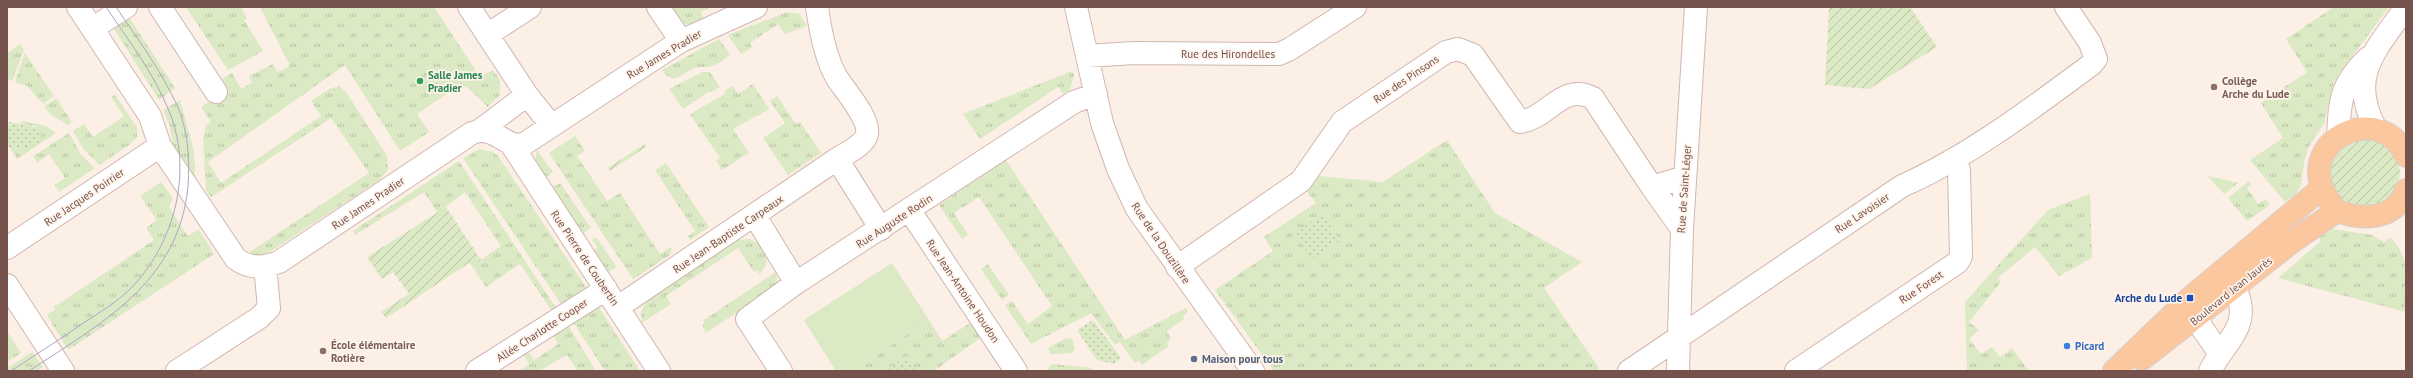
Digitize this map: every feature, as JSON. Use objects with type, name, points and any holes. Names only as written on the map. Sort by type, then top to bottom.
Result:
[{"type":"main road","points":[[2406,156],[2401,145],[2391,131],[2364,128],[2338,136],[2328,146],[2321,159],[2319,174],[2322,188],[2337,211],[2360,218],[2378,216],[2396,206],[2406,190]]},
{"type":"main road","name":"Boulevard Jean Jaurès","points":[[2126,371],[2322,188]]},
{"type":"main road","name":"Boulevard Jean Jaurès","points":[[2114,371],[2197,305],[2235,287],[2293,241],[2337,211]]},
{"type":"street","name":"Rue James Pradier","points":[[78,7],[150,116],[160,146],[236,259],[246,266],[265,266],[279,262],[472,133],[495,133],[524,144],[681,41],[756,7]]},
{"type":"street","points":[[93,28],[126,7]]},
{"type":"street","points":[[160,7],[216,92]]},
{"type":"street","points":[[469,7],[527,95],[551,126]]},
{"type":"street","points":[[487,35],[530,7]]},
{"type":"street","points":[[658,7],[681,41]]},
{"type":"street","name":"Rue Jean-Baptiste Carpeaux","points":[[618,307],[755,216],[863,141],[867,127],[859,110],[830,65],[817,7]]},
{"type":"street","name":"Rue de la Douzillère","points":[[1076,7],[1102,123],[1118,169],[1137,209],[1252,371]]},
{"type":"street","name":"Rue des Hirondelles","points":[[1087,56],[1134,53],[1279,54],[1290,49],[1355,7]]},
{"type":"street","name":"Rue de Saint-Léger","points":[[1678,371],[1682,228],[1696,7]]},
{"type":"street","name":"Rue Lavoisier","points":[[1629,371],[1902,186],[1932,173],[2055,91],[2096,58],[2090,43],[2066,7]]},
{"type":"street","points":[[2391,131],[2364,102],[2363,85],[2364,77],[2378,48],[2406,7]]},
{"type":"street","points":[[2338,136],[2339,111],[2342,92],[2357,69],[2378,48]]},
{"type":"street","name":"Rue des Pinsons","points":[[1177,267],[1300,181],[1342,122],[1446,52],[1458,50],[1473,55],[1520,122],[1529,121],[1570,94],[1583,93],[1593,98],[1652,187],[1682,228]]},
{"type":"street","name":"Rue Auguste Rodin","points":[[781,371],[747,319],[796,284],[910,211],[1074,102],[1096,94]]},
{"type":"street","points":[[495,133],[527,95]]},
{"type":"street","name":"Rue Pierre de Coubertin","points":[[495,133],[606,289],[659,371]]},
{"type":"street","name":"Rue Jacques Poirrier","points":[[7,248],[160,146]]},
{"type":"street","points":[[837,159],[881,229]]},
{"type":"street","name":"Rue Forest","points":[[1796,371],[1958,262],[1961,256],[1959,170],[1952,160]]},
{"type":"street","points":[[1652,187],[1685,177]]},
{"type":"street","name":"Rue Jean-Antoine Houdon","points":[[910,211],[1016,371]]},
{"type":"street","points":[[755,216],[796,284]]},
{"type":"street","points":[[177,371],[259,318],[269,308],[265,266]]},
{"type":"street","points":[[7,285],[63,371]]},
{"type":"street","points":[[2215,362],[2233,336],[2242,318],[2235,287]]},
{"type":"street","name":"Allée Charlotte Cooper","points":[[477,371],[606,289]]},
{"type":"street","points":[[2197,305],[2200,325],[2215,362]]},
{"type":"green space","points":[[186,7],[241,7],[247,19],[244,20],[263,51],[228,70]]},
{"type":"green space","points":[[260,7],[434,7],[480,77],[493,70],[500,80],[500,95],[488,107],[468,88],[461,84],[417,114],[429,132],[400,151],[345,65],[208,162],[221,183],[321,116],[311,101],[329,89],[339,86],[346,92],[387,156],[388,170],[378,181],[271,251],[265,254],[254,255],[250,252],[369,173],[331,118],[211,197],[206,190],[203,138],[206,125],[211,122],[201,107],[225,91],[219,81],[232,73],[241,89],[252,83],[249,76],[273,64],[277,72],[290,66]]},
{"type":"green space","points":[[666,7],[712,7],[701,12],[704,21],[695,25],[681,24]]},
{"type":"green space","points":[[1829,7],[1910,7],[1937,47],[1869,89],[1825,85]]},
{"type":"green space","points":[[2334,7],[2389,7],[2334,81],[2324,124],[2308,148],[2301,184],[2297,193],[2285,202],[2250,160],[2283,138],[2261,103],[2307,72],[2286,39]]},
{"type":"green space","points":[[787,12],[800,14],[807,26],[785,34],[778,24],[750,43],[752,47],[741,54],[728,35]]},
{"type":"green space","points":[[127,14],[175,88],[159,100],[111,24]]},
{"type":"green space","points":[[719,39],[730,55],[719,63],[709,67],[695,68],[675,78],[671,78],[662,70]]},
{"type":"green space","points":[[20,44],[24,50],[12,81],[7,79],[7,53]]},
{"type":"green space","points":[[25,53],[54,96],[43,104],[27,86],[15,82]]},
{"type":"green space","points":[[1072,71],[1074,75],[1070,90],[1063,94],[1058,87],[980,139],[963,114]]},
{"type":"green space","points":[[703,72],[710,72],[720,87],[710,93],[708,92],[683,109],[669,89]]},
{"type":"green space","points":[[753,84],[769,109],[733,129],[749,153],[722,170],[716,161],[720,158],[690,114],[725,94],[724,91],[733,86],[738,94]]},
{"type":"green space","points":[[115,95],[137,127],[137,137],[129,145],[99,165],[83,148],[73,131],[84,124],[93,137],[124,116],[111,97]]},
{"type":"green space","points":[[777,96],[796,124],[800,122],[821,153],[788,175],[763,138],[785,123],[770,101]]},
{"type":"green space","points":[[56,98],[72,122],[68,125],[51,115],[44,107]]},
{"type":"green space","points":[[180,100],[194,151],[195,179],[173,146],[170,127],[163,110]]},
{"type":"green space","points":[[23,121],[46,126],[56,133],[17,159],[7,143],[11,149],[35,126],[20,124]]},
{"type":"green space","points":[[9,122],[39,128],[42,140],[28,148],[11,149],[7,143]]},
{"type":"green space","points":[[69,133],[80,153],[95,168],[59,192],[55,185],[65,178],[49,154],[37,163],[33,156]]},
{"type":"green space","points":[[575,136],[585,151],[577,156],[607,201],[620,193],[660,254],[671,247],[672,248],[670,255],[633,279],[549,153]]},
{"type":"green space","points":[[2365,138],[2378,141],[2390,148],[2397,160],[2400,173],[2397,186],[2390,198],[2378,205],[2365,208],[2352,205],[2340,198],[2333,186],[2330,173],[2333,160],[2340,148],[2352,141]]},
{"type":"green space","points":[[1447,140],[1495,213],[1582,262],[1544,288],[1599,368],[1595,371],[1274,371],[1215,290],[1273,251],[1264,237],[1316,203],[1305,189],[1319,176],[1383,182]]},
{"type":"green space","points":[[644,144],[646,147],[610,171],[608,168]]},
{"type":"green space","points":[[480,149],[493,152],[498,156],[586,287],[561,304],[463,158]]},
{"type":"green space","points":[[537,150],[553,172],[542,180],[535,161]]},
{"type":"green space","points":[[1006,160],[1125,340],[1186,308],[1188,312],[1183,316],[1184,319],[1167,331],[1171,339],[1167,342],[1169,346],[1142,365],[1139,361],[1135,363],[1120,342],[1115,345],[1091,313],[1031,344],[1005,305],[1012,301],[1028,324],[1052,306],[979,197],[954,213],[968,235],[962,239],[939,205]]},
{"type":"green space","points":[[459,161],[558,311],[554,314],[520,264],[486,287],[472,266],[501,246],[465,192],[438,213],[424,192],[355,235],[353,231]]},
{"type":"green space","points":[[666,163],[709,227],[690,240],[688,236],[695,231],[655,170]]},
{"type":"green space","points":[[2208,176],[2238,183],[2224,194]]},
{"type":"green space","points":[[2249,181],[2251,185],[2247,188],[2258,204],[2266,199],[2270,205],[2247,221],[2228,198]]},
{"type":"green space","points":[[161,182],[173,198],[169,207],[188,236],[199,229],[214,254],[68,350],[47,315],[56,309],[54,307],[154,240],[146,228],[157,220],[140,196]]},
{"type":"green space","points":[[560,183],[591,228],[579,236],[548,190]]},
{"type":"green space","points":[[2090,194],[2092,258],[2059,276],[2035,247],[1998,278],[2001,282],[1969,322],[1979,330],[1969,339],[1981,354],[1992,347],[2000,357],[2012,348],[2029,371],[1967,371],[1965,302],[2048,210]]},
{"type":"green space","points":[[446,207],[481,260],[472,266],[469,263],[386,318],[381,312],[409,294],[393,272],[382,279],[367,257]]},
{"type":"green space","points":[[1323,214],[1340,241],[1312,259],[1295,232]]},
{"type":"green space","points":[[2333,229],[2372,235],[2384,242],[2390,237],[2402,254],[2407,272],[2406,312],[2278,278],[2321,241],[2319,237]]},
{"type":"green space","points":[[596,237],[617,267],[608,272],[594,250],[598,248],[592,240]]},
{"type":"green space","points":[[750,239],[756,242],[766,254],[766,264],[759,274],[757,270],[754,272],[738,248],[666,296],[671,304],[642,323],[641,312],[646,302],[737,240]]},
{"type":"green space","points":[[892,263],[929,320],[852,371],[836,371],[804,320]]},
{"type":"green space","points":[[988,264],[1009,295],[1002,300],[981,269]]},
{"type":"green space","points":[[776,272],[777,282],[769,291],[706,333],[703,327],[704,320]]},
{"type":"green space","points":[[596,303],[640,371],[605,371],[571,319]]},
{"type":"green space","points":[[929,320],[942,341],[970,323],[980,338],[934,371],[916,371],[907,356],[884,371],[852,371]]},
{"type":"green space","points":[[1093,320],[1121,358],[1113,364],[1097,360],[1077,330]]},
{"type":"green space","points":[[566,322],[596,371],[578,371],[567,355],[539,371],[518,371],[529,364],[521,351],[526,348],[534,360],[558,344],[551,332]]},
{"type":"green space","points":[[7,331],[21,353],[7,362]]},
{"type":"green space","points":[[1066,338],[1072,339],[1075,349],[1071,353],[1050,354],[1048,348]]},
{"type":"green space","points":[[32,352],[43,367],[37,371],[7,371],[7,368]]},
{"type":"green space","points":[[907,356],[916,371],[884,371]]},
{"type":"green space","points":[[1052,364],[1092,368],[1094,371],[1048,371],[1047,369]]},
{"type":"tram line","points":[[11,371],[122,297],[148,268],[170,226],[176,203],[179,180],[180,156],[176,133],[169,111],[156,83],[132,44],[106,7]]},
{"type":"tram line","points":[[29,371],[109,317],[132,297],[153,275],[169,249],[182,220],[188,186],[189,165],[184,124],[171,92],[141,43],[116,7]]},
{"type":"place","name":"Salle James Pradier","points":[[420,81]]},
{"type":"place","name":"Collège Arche du Lude","points":[[2214,87]]},
{"type":"place","name":"Arche du Lude","points":[[2190,298]]},
{"type":"place","name":"Picard","points":[[2067,346]]},
{"type":"place","name":"École élémentaire Rotière","points":[[323,351]]},
{"type":"place","name":"Maison pour tous","points":[[1194,359]]}]
